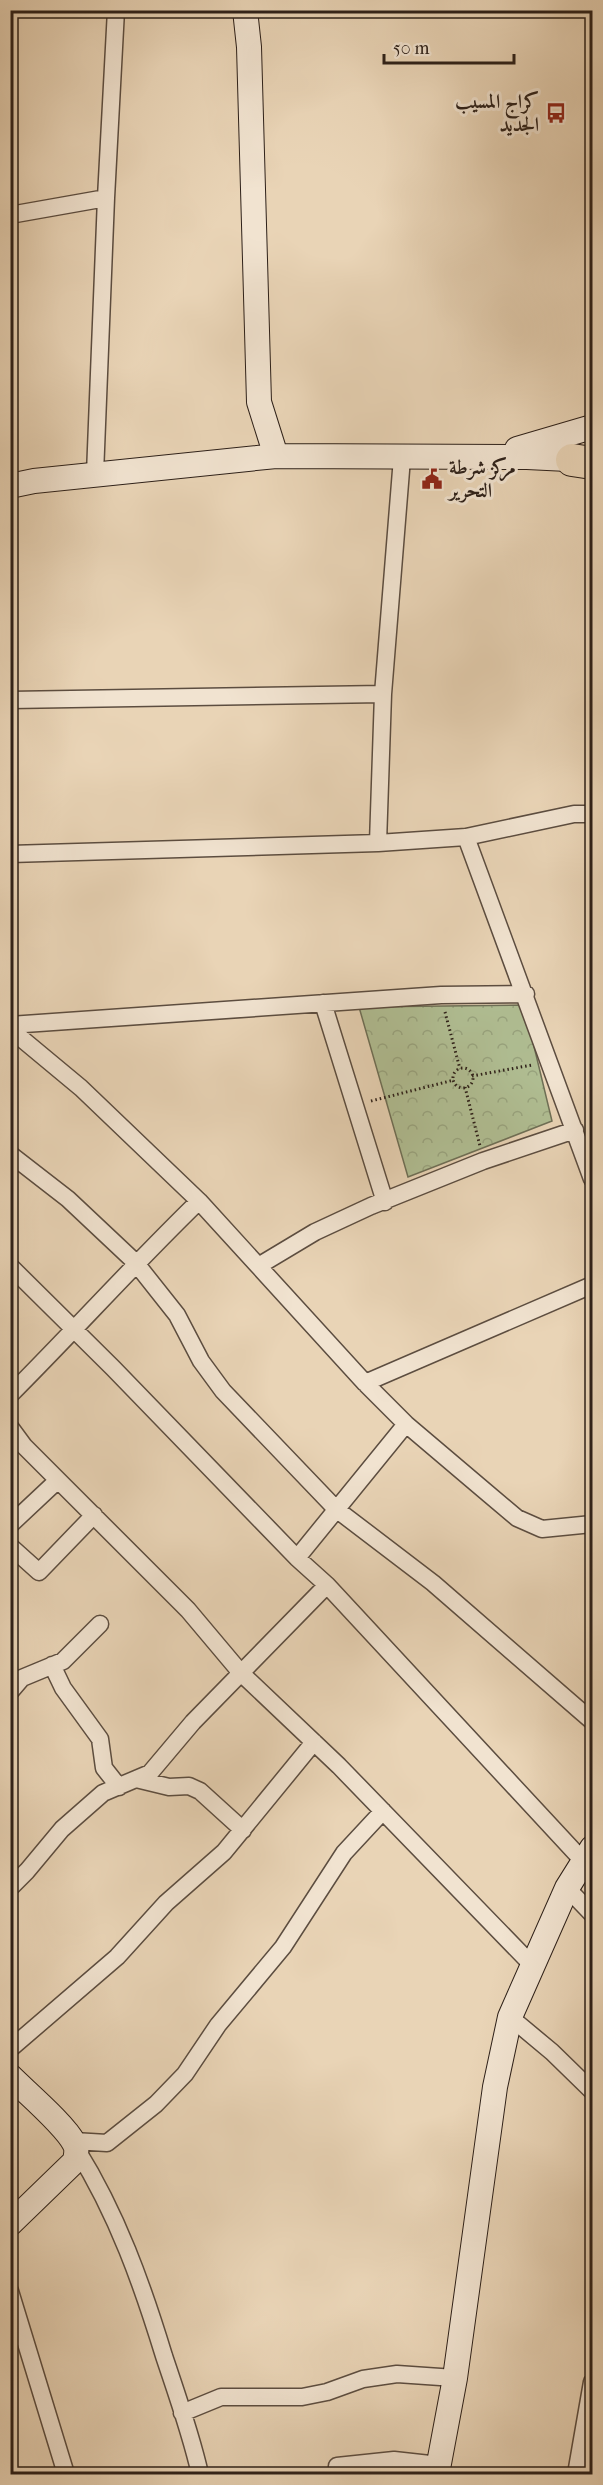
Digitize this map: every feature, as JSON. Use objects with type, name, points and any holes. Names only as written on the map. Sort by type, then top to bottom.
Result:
[{"type":"main road","points":[[245,10],[249,47],[259,402],[276,456]]},
{"type":"main road","points":[[479,457],[553,440],[592,427]]},
{"type":"main road","points":[[10,486],[95,474],[276,456],[479,457],[586,461]]},
{"type":"main road","points":[[438,2470],[455,2378],[495,2087],[510,2017],[567,1888],[588,1855]]},
{"type":"main road","points":[[10,2076],[75,2146],[75,2161],[10,2224]]},
{"type":"street","points":[[95,474],[116,10]]},
{"type":"street","points":[[10,215],[106,198]]},
{"type":"street","points":[[378,843],[383,694],[402,458]]},
{"type":"street","points":[[10,700],[383,694]]},
{"type":"street","points":[[10,854],[378,843],[466,837],[574,814],[592,814]]},
{"type":"street","points":[[466,837],[503,939],[526,994],[548,1062],[592,1179]]},
{"type":"street","points":[[10,1027],[441,995],[526,994]]},
{"type":"street","points":[[323,1003],[386,1202]]},
{"type":"street","points":[[10,1027],[81,1088],[199,1201],[260,1265],[365,1383],[406,1424],[517,1518],[542,1529],[592,1524]]},
{"type":"street","points":[[260,1265],[315,1232],[483,1161],[575,1130]]},
{"type":"street","points":[[10,1154],[68,1199],[135,1262],[177,1315],[201,1361],[223,1391],[336,1509],[433,1583],[592,1721]]},
{"type":"street","points":[[10,1395],[76,1329],[135,1262],[199,1201]]},
{"type":"street","points":[[10,1266],[76,1329],[588,1855]]},
{"type":"street","points":[[365,1383],[592,1285]]},
{"type":"street","points":[[297,1558],[406,1424]]},
{"type":"street","points":[[10,1427],[24,1446],[188,1610],[241,1673],[383,1811],[533,1966]]},
{"type":"street","points":[[10,1525],[58,1480]]},
{"type":"street","points":[[10,1546],[39,1572],[94,1515]]},
{"type":"street","points":[[10,1888],[62,1829],[103,1793],[150,1773],[193,1722],[327,1585]]},
{"type":"street","points":[[10,1692],[22,1678],[63,1661],[100,1624]]},
{"type":"street","points":[[52,1665],[63,1688],[100,1739],[104,1768],[119,1787]]},
{"type":"street","points":[[10,2049],[117,1957],[166,1903],[224,1852],[314,1742]]},
{"type":"street","points":[[136,1779],[169,1787],[189,1786],[200,1791],[243,1830]]},
{"type":"street","points":[[200,2475],[144,2290],[110,2208],[75,2146],[107,2143],[156,2104],[184,2074],[218,2025],[283,1947],[344,1853],[383,1811]]},
{"type":"street","points":[[567,1888],[592,1914]]},
{"type":"street","points":[[510,2017],[552,2052],[592,2091]]},
{"type":"street","points":[[10,2291],[66,2475]]},
{"type":"street","points":[[182,2413],[221,2397],[302,2397],[327,2392],[363,2379],[398,2374],[455,2378]]},
{"type":"street","points":[[576,2475],[592,2382]]},
{"type":"street","points":[[337,2466],[394,2460],[438,2470]]},
{"type":"path","points":[[441,995],[460,1069]]},
{"type":"path","points":[[472,1076],[548,1062]]},
{"type":"path","points":[[460,1069],[468,1070],[472,1076],[471,1083],[465,1087],[458,1086],[454,1080],[455,1072],[460,1069]]},
{"type":"path","points":[[355,1105],[454,1080]]},
{"type":"path","points":[[465,1087],[483,1161]]},
{"type":"green space","points":[[524,1005],[552,1121],[408,1177],[359,1007]]},
{"type":"place","name":"كراج المسيب الجديد","points":[[556,113]]},
{"type":"place","name":"مركز شرطة التحرير","points":[[432,479]]}]
